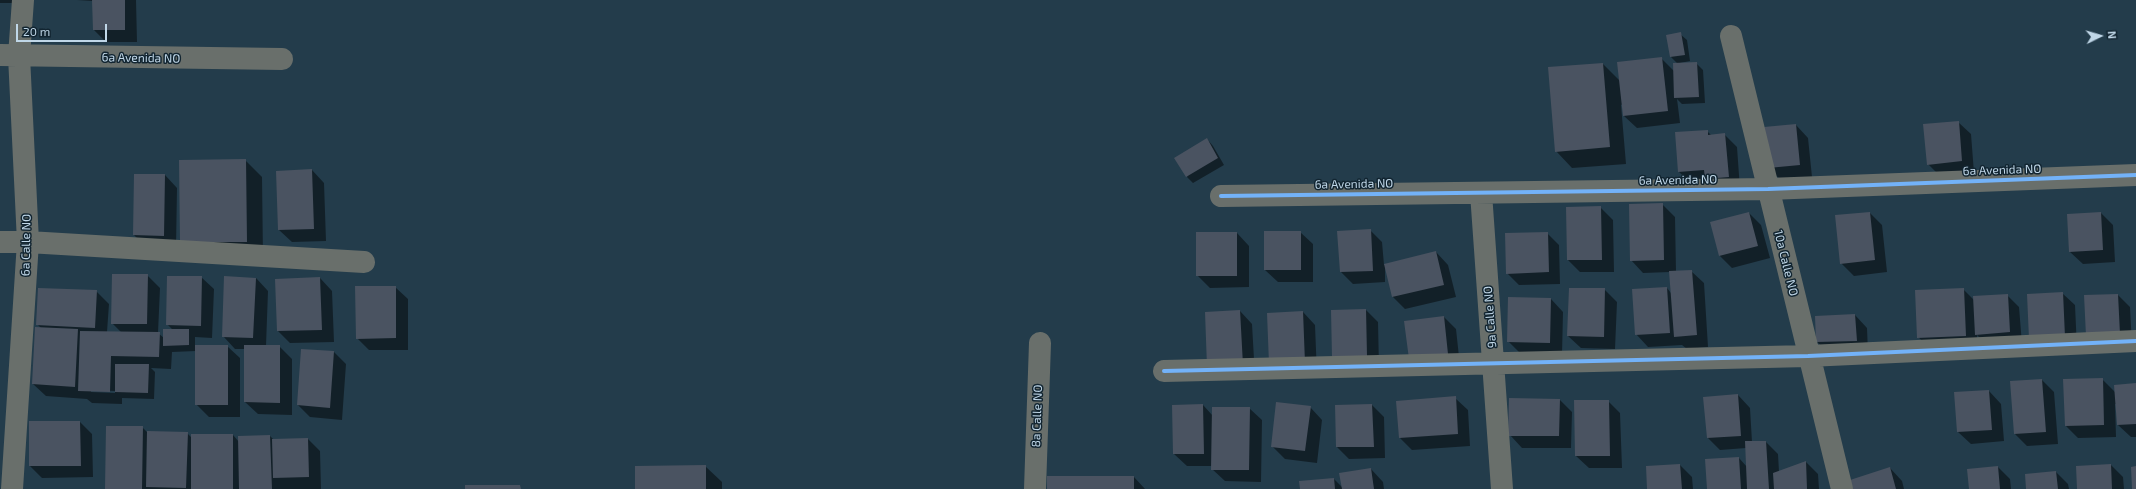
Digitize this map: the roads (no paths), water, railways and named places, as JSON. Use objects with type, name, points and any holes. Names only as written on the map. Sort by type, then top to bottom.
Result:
[{"type":"street","name":"6a Calle NO","points":[[12,489],[28,242],[9,56],[23,0]]},
{"type":"street","name":"10a Calle NO","points":[[1731,36],[1808,356],[1842,489]]},
{"type":"street","name":"6a Avenida NO","points":[[9,56],[282,59]]},
{"type":"street","name":"6a Avenida NO","points":[[1221,196],[1768,189],[2136,175]]},
{"type":"street","name":"9a Calle NO","points":[[1481,193],[1502,489]]},
{"type":"street","points":[[0,242],[28,242],[364,262]]},
{"type":"street","points":[[1164,371],[1808,356],[2136,341]]},
{"type":"street","name":"8a Calle NO","points":[[1035,489],[1040,343]]}]
